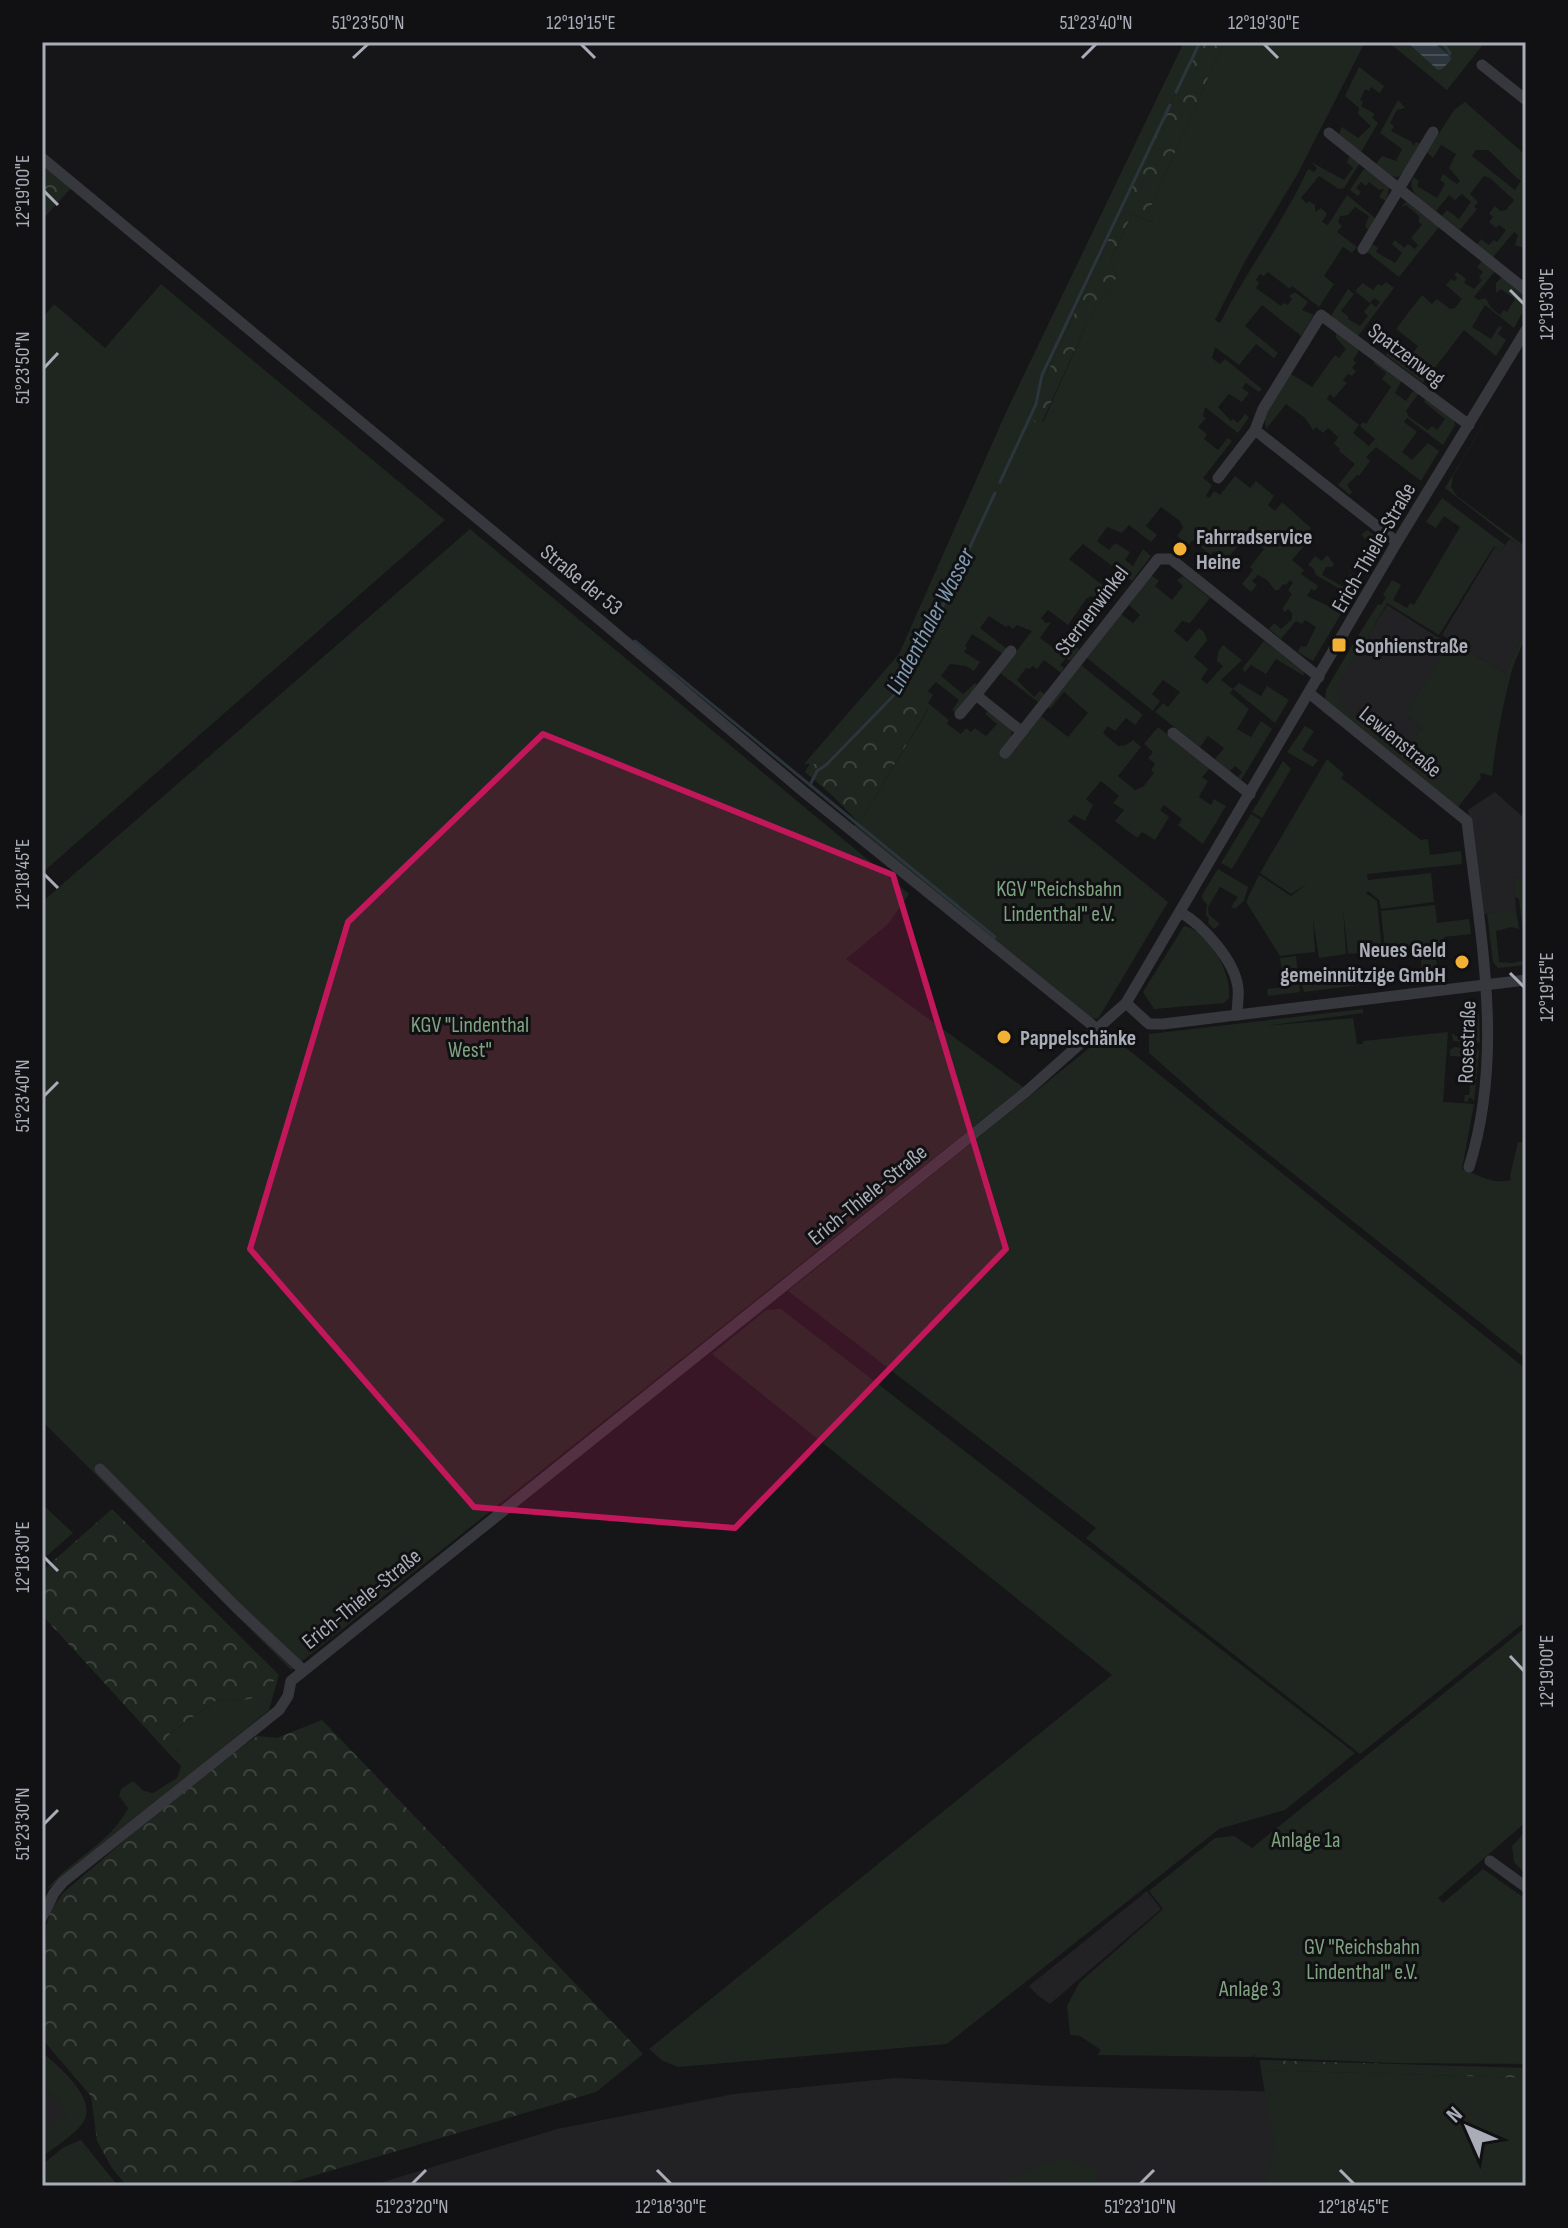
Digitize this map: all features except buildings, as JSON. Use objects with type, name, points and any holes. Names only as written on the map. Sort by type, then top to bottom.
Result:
[{"type":"street","points":[[1482,65],[1526,100]]},
{"type":"street","points":[[1363,249],[1433,132]]},
{"type":"street","points":[[1329,133],[1526,290]]},
{"type":"street","name":"Straße der 53","points":[[42,158],[804,792],[1097,1029]]},
{"type":"street","name":"Spatzenweg","points":[[1255,430],[1263,409],[1321,315],[1469,425]]},
{"type":"street","name":"Erich-Thiele-Straße","points":[[42,1917],[63,1882],[279,1710],[288,1696],[291,1681],[303,1670],[1027,1091],[1126,1003],[1397,542],[1526,330]]},
{"type":"street","points":[[1218,478],[1255,430],[1397,542]]},
{"type":"street","name":"Sternenwinkel","points":[[1005,753],[1151,564],[1158,559],[1171,559],[1319,677]]},
{"type":"street","points":[[960,714],[1011,651]]},
{"type":"street","name":"Lewienstraße","points":[[1309,693],[1467,821]]},
{"type":"street","points":[[976,695],[1022,732]]},
{"type":"street","points":[[1173,733],[1250,794]]},
{"type":"street","name":"Rosestraße","points":[[1467,821],[1487,985],[1489,1053],[1480,1127],[1469,1167]]},
{"type":"street","points":[[1180,912],[1206,932],[1230,966],[1238,988],[1237,1015]]},
{"type":"street","points":[[1126,1003],[1149,1024],[1526,980]]},
{"type":"street","points":[[100,1469],[303,1670]]},
{"type":"street","points":[[1490,1861],[1526,1887]]},
{"type":"highlighted area","points":[[543,734],[893,875],[1006,1249],[735,1528],[474,1507],[250,1249],[348,922]]},
{"type":"shaded area","points":[[1407,42],[1433,42],[1451,60],[1438,70]]},
{"type":"shaded area","points":[[1510,539],[1526,551],[1526,628],[1505,673],[1442,635],[1495,547],[1501,550]]},
{"type":"shaded area","points":[[1387,605],[1450,645],[1405,714],[1422,729],[1400,754],[1337,703],[1334,690]]},
{"type":"shaded area","points":[[1495,792],[1526,820],[1526,876],[1514,878],[1516,910],[1484,914],[1468,810]]},
{"type":"shaded area","points":[[1147,1891],[1161,1909],[1050,2004],[1029,1986]]},
{"type":"shaded area","points":[[896,2078],[1054,2086],[1417,2095],[1526,2186],[370,2186],[557,2129],[734,2094]]},
{"type":"shaded area","points":[[42,2083],[68,2114],[42,2135]]},
{"type":"green space","name":"KGV \"Reichsbahn Lindenthal\" e.V.","points":[[1184,42],[1199,42],[1028,415],[1043,422],[1088,321],[1117,277],[1110,262],[1132,214],[1154,223],[1148,213],[1224,42],[1365,42],[1297,175],[1245,261],[1215,320],[1220,323],[1308,169],[1314,172],[1317,168],[1311,162],[1344,180],[1353,168],[1347,162],[1350,155],[1360,163],[1344,188],[1339,189],[1319,176],[1301,198],[1315,205],[1315,212],[1321,208],[1327,214],[1322,222],[1328,225],[1347,195],[1375,218],[1368,230],[1365,226],[1369,216],[1355,207],[1348,215],[1340,216],[1338,222],[1342,226],[1337,232],[1357,247],[1352,253],[1343,247],[1324,276],[1334,284],[1319,307],[1268,272],[1264,276],[1260,274],[1256,288],[1281,306],[1284,303],[1288,305],[1292,299],[1289,296],[1295,292],[1308,302],[1302,310],[1314,315],[1301,336],[1262,305],[1245,326],[1278,353],[1274,358],[1256,344],[1239,365],[1215,347],[1212,358],[1220,364],[1225,359],[1262,389],[1259,392],[1246,383],[1242,388],[1249,393],[1242,402],[1229,394],[1218,407],[1231,421],[1233,419],[1238,423],[1245,414],[1249,417],[1238,433],[1205,407],[1203,416],[1206,418],[1198,427],[1207,434],[1204,439],[1218,450],[1228,438],[1232,441],[1203,478],[1212,485],[1206,496],[1209,498],[1214,491],[1220,495],[1235,476],[1250,488],[1256,481],[1274,496],[1268,505],[1275,511],[1282,502],[1311,528],[1304,537],[1309,540],[1292,560],[1304,570],[1301,574],[1318,586],[1315,591],[1311,589],[1307,596],[1331,607],[1337,598],[1347,604],[1313,661],[1298,652],[1301,646],[1306,647],[1316,627],[1305,620],[1302,624],[1296,621],[1281,639],[1269,629],[1274,623],[1281,629],[1292,619],[1288,609],[1285,612],[1282,609],[1292,594],[1288,590],[1293,583],[1290,580],[1275,590],[1258,575],[1252,581],[1257,585],[1251,592],[1242,584],[1264,549],[1247,539],[1226,560],[1214,551],[1210,555],[1193,540],[1188,545],[1177,536],[1183,528],[1180,521],[1161,507],[1146,526],[1157,535],[1151,542],[1129,525],[1122,533],[1107,527],[1097,541],[1109,550],[1115,543],[1130,552],[1125,560],[1133,566],[1143,549],[1151,556],[1132,581],[1083,544],[1069,559],[1109,590],[1100,602],[1092,596],[1087,598],[1068,625],[1048,610],[1041,618],[1046,623],[1051,622],[1040,638],[1063,655],[1074,641],[1079,650],[1070,661],[1066,658],[1060,665],[1064,668],[1061,673],[1044,660],[1037,669],[1033,666],[1026,668],[1017,680],[1034,697],[1040,691],[1045,694],[1038,702],[1000,673],[1032,631],[1017,625],[1013,629],[1008,625],[1006,627],[989,616],[980,628],[1007,649],[1003,654],[972,634],[964,652],[980,662],[974,671],[966,666],[950,664],[941,676],[963,694],[975,683],[977,685],[955,712],[952,710],[959,700],[936,682],[928,691],[933,695],[928,703],[961,734],[966,728],[971,732],[975,728],[986,736],[997,724],[985,714],[988,711],[1012,729],[1011,738],[1041,716],[1068,737],[1088,713],[1064,692],[1050,709],[1047,707],[1081,665],[1143,715],[1135,725],[1126,718],[1115,731],[1108,726],[1103,733],[1118,746],[1133,740],[1141,747],[1118,776],[1135,790],[1143,787],[1154,773],[1151,770],[1155,764],[1148,758],[1153,752],[1144,744],[1158,727],[1210,768],[1202,777],[1208,781],[1199,797],[1211,805],[1214,799],[1226,806],[1203,844],[1178,825],[1182,819],[1164,805],[1160,810],[1169,817],[1155,840],[1142,832],[1137,838],[1115,821],[1124,810],[1113,803],[1119,796],[1101,781],[1086,799],[1093,805],[1085,821],[1074,815],[1068,821],[1168,902],[1098,1019],[1081,1010],[853,826],[859,823],[928,710],[901,690],[830,759],[818,764],[804,764],[899,654],[1007,410]]},
{"type":"green space","points":[[1199,42],[1224,42],[1148,213],[1155,223],[1132,214],[1110,262],[1117,277],[1088,321],[1042,422],[1036,423],[1028,415]]},
{"type":"green space","points":[[1388,42],[1485,42],[1447,90]]},
{"type":"green space","points":[[1359,67],[1384,86],[1380,93],[1371,87],[1369,91],[1365,89],[1360,100],[1363,102],[1361,106],[1375,114],[1372,118],[1378,123],[1361,152],[1339,134],[1342,127],[1358,138],[1371,126],[1358,114],[1359,108],[1345,96]]},
{"type":"green space","points":[[1398,100],[1405,108],[1397,110],[1390,123],[1394,126],[1391,131],[1412,142],[1413,146],[1416,142],[1420,144],[1398,177],[1391,176],[1376,164],[1382,156],[1396,161],[1402,149],[1380,133]]},
{"type":"green space","points":[[1465,102],[1522,152],[1526,152],[1526,249],[1515,245],[1518,235],[1514,232],[1493,257],[1477,245],[1481,239],[1489,245],[1494,240],[1497,242],[1506,230],[1499,225],[1496,228],[1489,222],[1493,217],[1489,213],[1495,206],[1500,211],[1506,210],[1514,200],[1490,178],[1484,176],[1470,194],[1478,202],[1474,207],[1477,209],[1460,230],[1442,216],[1447,210],[1459,219],[1471,202],[1462,194],[1455,200],[1449,195],[1436,211],[1414,192],[1413,177],[1419,181],[1417,186],[1437,198],[1445,184],[1440,180],[1443,174],[1457,184],[1460,181],[1449,168],[1456,154],[1441,145],[1433,158],[1427,152],[1454,110]],"holes":[[[1476,150],[1488,150],[1521,181],[1515,190],[1472,156]]]},
{"type":"green space","points":[[42,163],[72,187],[42,220]]},
{"type":"green space","points":[[1367,168],[1389,188],[1386,201],[1379,197],[1384,189],[1379,190],[1369,182],[1366,186],[1361,182],[1356,188],[1361,192],[1358,196],[1350,190]]},
{"type":"green space","points":[[1406,202],[1439,227],[1399,277],[1367,252],[1372,244],[1378,248],[1376,252],[1395,263],[1402,253],[1392,244],[1395,240],[1404,248],[1408,244],[1415,249],[1418,245],[1411,238],[1422,225],[1419,216],[1406,205],[1401,207]]},
{"type":"green space","points":[[1482,261],[1495,271],[1474,297],[1478,300],[1486,298],[1491,308],[1500,315],[1504,310],[1507,312],[1515,299],[1501,289],[1496,293],[1496,283],[1502,277],[1526,296],[1526,306],[1514,328],[1485,305],[1472,327],[1491,339],[1499,326],[1502,327],[1498,334],[1506,340],[1496,356],[1464,330],[1423,383],[1386,355],[1390,349],[1407,361],[1418,346],[1396,329],[1422,295],[1432,304],[1437,299],[1450,309],[1455,308],[1462,299],[1446,285],[1451,279],[1455,281],[1457,272],[1466,279],[1464,283],[1474,289],[1482,280],[1479,277],[1483,272],[1477,267]]},
{"type":"green space","points":[[1386,282],[1394,288],[1358,336],[1333,317],[1348,289],[1354,294],[1341,311],[1360,326],[1368,316],[1364,312],[1371,303],[1376,307],[1380,302],[1374,298],[1370,303],[1355,291],[1363,283],[1373,290],[1378,284],[1382,286]]},
{"type":"green space","points":[[161,284],[445,520],[42,873],[42,319],[54,304],[105,348]]},
{"type":"green space","points":[[1336,331],[1358,348],[1352,368],[1356,371],[1343,380],[1347,383],[1334,398],[1330,394],[1327,399],[1359,425],[1353,433],[1369,446],[1375,439],[1360,426],[1363,422],[1366,424],[1391,387],[1382,379],[1386,373],[1373,363],[1376,362],[1402,380],[1395,393],[1406,401],[1413,391],[1419,393],[1406,411],[1409,417],[1428,430],[1432,426],[1437,430],[1445,419],[1424,402],[1425,398],[1454,420],[1455,425],[1443,445],[1407,418],[1404,422],[1417,432],[1402,452],[1412,460],[1428,443],[1439,451],[1421,481],[1376,447],[1366,457],[1370,461],[1359,476],[1347,485],[1352,492],[1350,495],[1338,485],[1355,464],[1339,451],[1334,444],[1338,437],[1328,428],[1323,433],[1316,427],[1313,430],[1305,418],[1286,404],[1266,429],[1264,417],[1291,374],[1312,387],[1335,355],[1339,358],[1346,349],[1336,338]]},
{"type":"green space","points":[[1511,379],[1453,476],[1451,487],[1457,496],[1526,547],[1526,551],[1445,488]]},
{"type":"green space","points":[[1442,498],[1505,545],[1501,550],[1494,546],[1439,635],[1387,603],[1365,641],[1358,636],[1378,604],[1381,605],[1386,597],[1383,595],[1392,580],[1401,585],[1393,600],[1407,608],[1410,603],[1414,605],[1460,527],[1444,516],[1436,528],[1426,522]]},
{"type":"green space","name":"KGV \"Lindenthal West\"","points":[[470,529],[909,894],[888,924],[846,959],[1023,1087],[291,1670],[42,1421],[42,902]]},
{"type":"green space","points":[[1367,530],[1376,537],[1380,547],[1367,571],[1356,565],[1369,542],[1361,535]]},
{"type":"green space","points":[[1327,555],[1334,564],[1326,567],[1322,575],[1344,587],[1350,574],[1361,581],[1352,596],[1316,575],[1308,565],[1315,556],[1322,561]]},
{"type":"green space","points":[[1151,575],[1159,581],[1155,586],[1172,600],[1183,586],[1177,580],[1183,576],[1210,598],[1190,623],[1182,621],[1174,631],[1187,642],[1199,628],[1204,632],[1207,640],[1194,657],[1208,669],[1201,679],[1207,684],[1223,666],[1217,661],[1223,645],[1242,660],[1221,680],[1233,689],[1230,693],[1249,709],[1237,729],[1251,737],[1261,721],[1272,729],[1241,780],[1238,777],[1242,772],[1235,766],[1230,771],[1215,759],[1224,748],[1208,736],[1200,747],[1155,712],[1163,703],[1168,707],[1180,692],[1163,680],[1152,694],[1160,701],[1153,711],[1087,658],[1121,614],[1133,623],[1140,615],[1129,605]]},
{"type":"green space","points":[[1526,628],[1506,696],[1492,776],[1480,773],[1481,778],[1458,807],[1325,700],[1326,690],[1354,642],[1362,646],[1334,690],[1343,697],[1338,703],[1400,753],[1422,729],[1405,714],[1452,641],[1505,673]]},
{"type":"green space","points":[[1264,641],[1303,671],[1304,676],[1276,659],[1266,674],[1251,665],[1245,672],[1242,669]]},
{"type":"green space","points":[[1239,683],[1261,696],[1267,686],[1289,700],[1275,723],[1233,689]]},
{"type":"green space","points":[[902,690],[928,709],[859,823],[805,772],[810,764],[830,759]]},
{"type":"green space","points":[[1305,726],[1314,731],[1302,750],[1318,760],[1313,767],[1287,752]]},
{"type":"green space","points":[[1327,759],[1344,774],[1341,778],[1421,840],[1428,839],[1430,855],[1461,851],[1462,864],[1367,874],[1368,880],[1431,873],[1434,902],[1381,909],[1379,900],[1368,891],[1366,893],[1377,901],[1382,950],[1348,954],[1343,908],[1346,954],[1319,958],[1313,919],[1315,952],[1280,956],[1246,902],[1259,875],[1291,896],[1308,883],[1291,894],[1260,873]]},
{"type":"green space","points":[[1283,761],[1291,769],[1262,818],[1252,812]]},
{"type":"green space","points":[[1251,814],[1261,820],[1232,869],[1221,863]]},
{"type":"green space","points":[[1218,869],[1248,887],[1244,901],[1235,909],[1231,907],[1238,897],[1220,887],[1208,907],[1209,915],[1220,924],[1214,929],[1208,923],[1207,904],[1202,895]]},
{"type":"green space","points":[[1526,876],[1525,934],[1519,899],[1515,897],[1514,878]]},
{"type":"green space","points":[[1435,905],[1437,923],[1469,919],[1471,934],[1444,937],[1445,948],[1435,950],[1437,969],[1444,969],[1445,976],[1423,978],[1419,946],[1385,950],[1381,911]]},
{"type":"green space","points":[[1516,910],[1519,929],[1511,927],[1496,931],[1499,962],[1526,960],[1526,965],[1498,968],[1493,962],[1487,913]]},
{"type":"green space","points":[[1184,926],[1202,936],[1217,954],[1227,977],[1229,998],[1224,1003],[1154,1009],[1143,992]]},
{"type":"green space","points":[[1296,956],[1300,992],[1268,996],[1267,989],[1284,987],[1280,958]]},
{"type":"green space","points":[[1359,977],[1360,985],[1304,992],[1302,985]]},
{"type":"green space","points":[[1363,1009],[1363,1013],[1265,1026],[1353,1018],[1357,1044],[1448,1032],[1443,1102],[1474,1104],[1462,1169],[1491,1180],[1511,1180],[1518,1142],[1526,1143],[1526,1359],[1218,1114],[1149,1053],[1149,1034]]},
{"type":"green space","points":[[1479,1014],[1480,1042],[1474,1039],[1473,1043],[1453,1041],[1452,1033],[1460,1036],[1460,1032],[1471,1031],[1470,1015]]},
{"type":"green space","points":[[1098,1041],[1125,1047],[1526,1369],[1526,1621],[1360,1754],[1086,1538],[1096,1528],[788,1291]]},
{"type":"green space","points":[[1454,1047],[1472,1049],[1476,1053],[1477,1049],[1479,1051],[1474,1102],[1472,1098],[1464,1101],[1465,1095],[1469,1095],[1472,1064],[1468,1063],[1468,1057],[1450,1056],[1450,1050]]},
{"type":"green space","points":[[781,1309],[1355,1753],[1285,1810],[1219,1829],[947,2044],[678,2067],[663,2061],[649,2049],[1112,1675],[712,1354],[766,1310]]},
{"type":"green space","points":[[42,1504],[73,1533],[42,1560]]},
{"type":"green space","points":[[112,1509],[279,1675],[259,1695],[245,1700],[218,1699],[169,1734],[178,1753],[173,1758],[42,1615],[42,1571]]},
{"type":"green space","name":"GV \"Reichsbahn Lindenthal\" e.V.","points":[[1526,1627],[1526,1822],[1438,1898],[1443,1903],[1483,1869],[1526,1899],[1526,1964],[1523,1967],[1526,1970],[1526,1990],[1522,1992],[1526,1998],[1526,2064],[1393,2063],[1254,2057],[1255,2054],[1252,2057],[1097,2055],[1101,2050],[1080,2036],[1070,2035],[1067,2006],[1079,1983],[1163,1909],[1149,1891],[1215,1838],[1234,1836],[1252,1848]]},
{"type":"green space","points":[[279,1675],[269,1710],[47,1889],[121,1820],[128,1808],[119,1796],[121,1789],[133,1781],[144,1791],[153,1793],[177,1778],[181,1766],[173,1758],[178,1752],[168,1735],[218,1699],[253,1698]]},
{"type":"green space","points":[[322,1720],[643,2054],[596,2092],[279,2186],[127,2186],[112,2168],[97,2141],[91,2096],[43,2040],[46,1926],[51,1910],[63,1893],[193,1782],[257,1736],[277,1738]]},
{"type":"green space","points":[[1526,1831],[1526,1875],[1514,1862],[1512,1846]]},
{"type":"green space","points":[[42,2052],[82,2095],[86,2115],[73,2133],[42,2157],[42,2135],[67,2113],[42,2083]]},
{"type":"green space","points":[[1260,2060],[1526,2068],[1526,2078],[1261,2070]]},
{"type":"green space","points":[[1261,2070],[1526,2078],[1526,2186],[1266,2186],[1274,2144]]},
{"type":"green space","points":[[81,2140],[118,2186],[42,2186],[42,2165],[64,2147]]},
{"type":"green space","points":[[1064,2159],[1096,2169],[1098,2186],[990,2186],[1046,2163]]},
{"type":"waterway","name":"Lindenthaler Wasser","points":[[1176,92],[1200,42]]},
{"type":"waterway","points":[[1442,42],[1449,55]]},
{"type":"waterway","name":"Lindenthaler Wasser","points":[[1000,482],[1036,404],[1042,375],[1170,105]]},
{"type":"waterway","name":"Lindenthaler Wasser","points":[[635,641],[810,785],[817,771],[900,689],[917,661],[995,493]]},
{"type":"waterway","points":[[810,785],[995,937]]},
{"type":"place","name":"Fahrradservice Heine","points":[[1180,549]]},
{"type":"place","name":"Sophienstraße","points":[[1339,645]]},
{"type":"place","name":"Neues Geld gemeinnützige GmbH","points":[[1462,962]]},
{"type":"place","name":"Pappelschänke","points":[[1004,1037]]},
{"type":"park label","name":"Anlage 1a","points":[[1306,1839]]},
{"type":"park label","name":"Anlage 3","points":[[1250,1988]]}]
